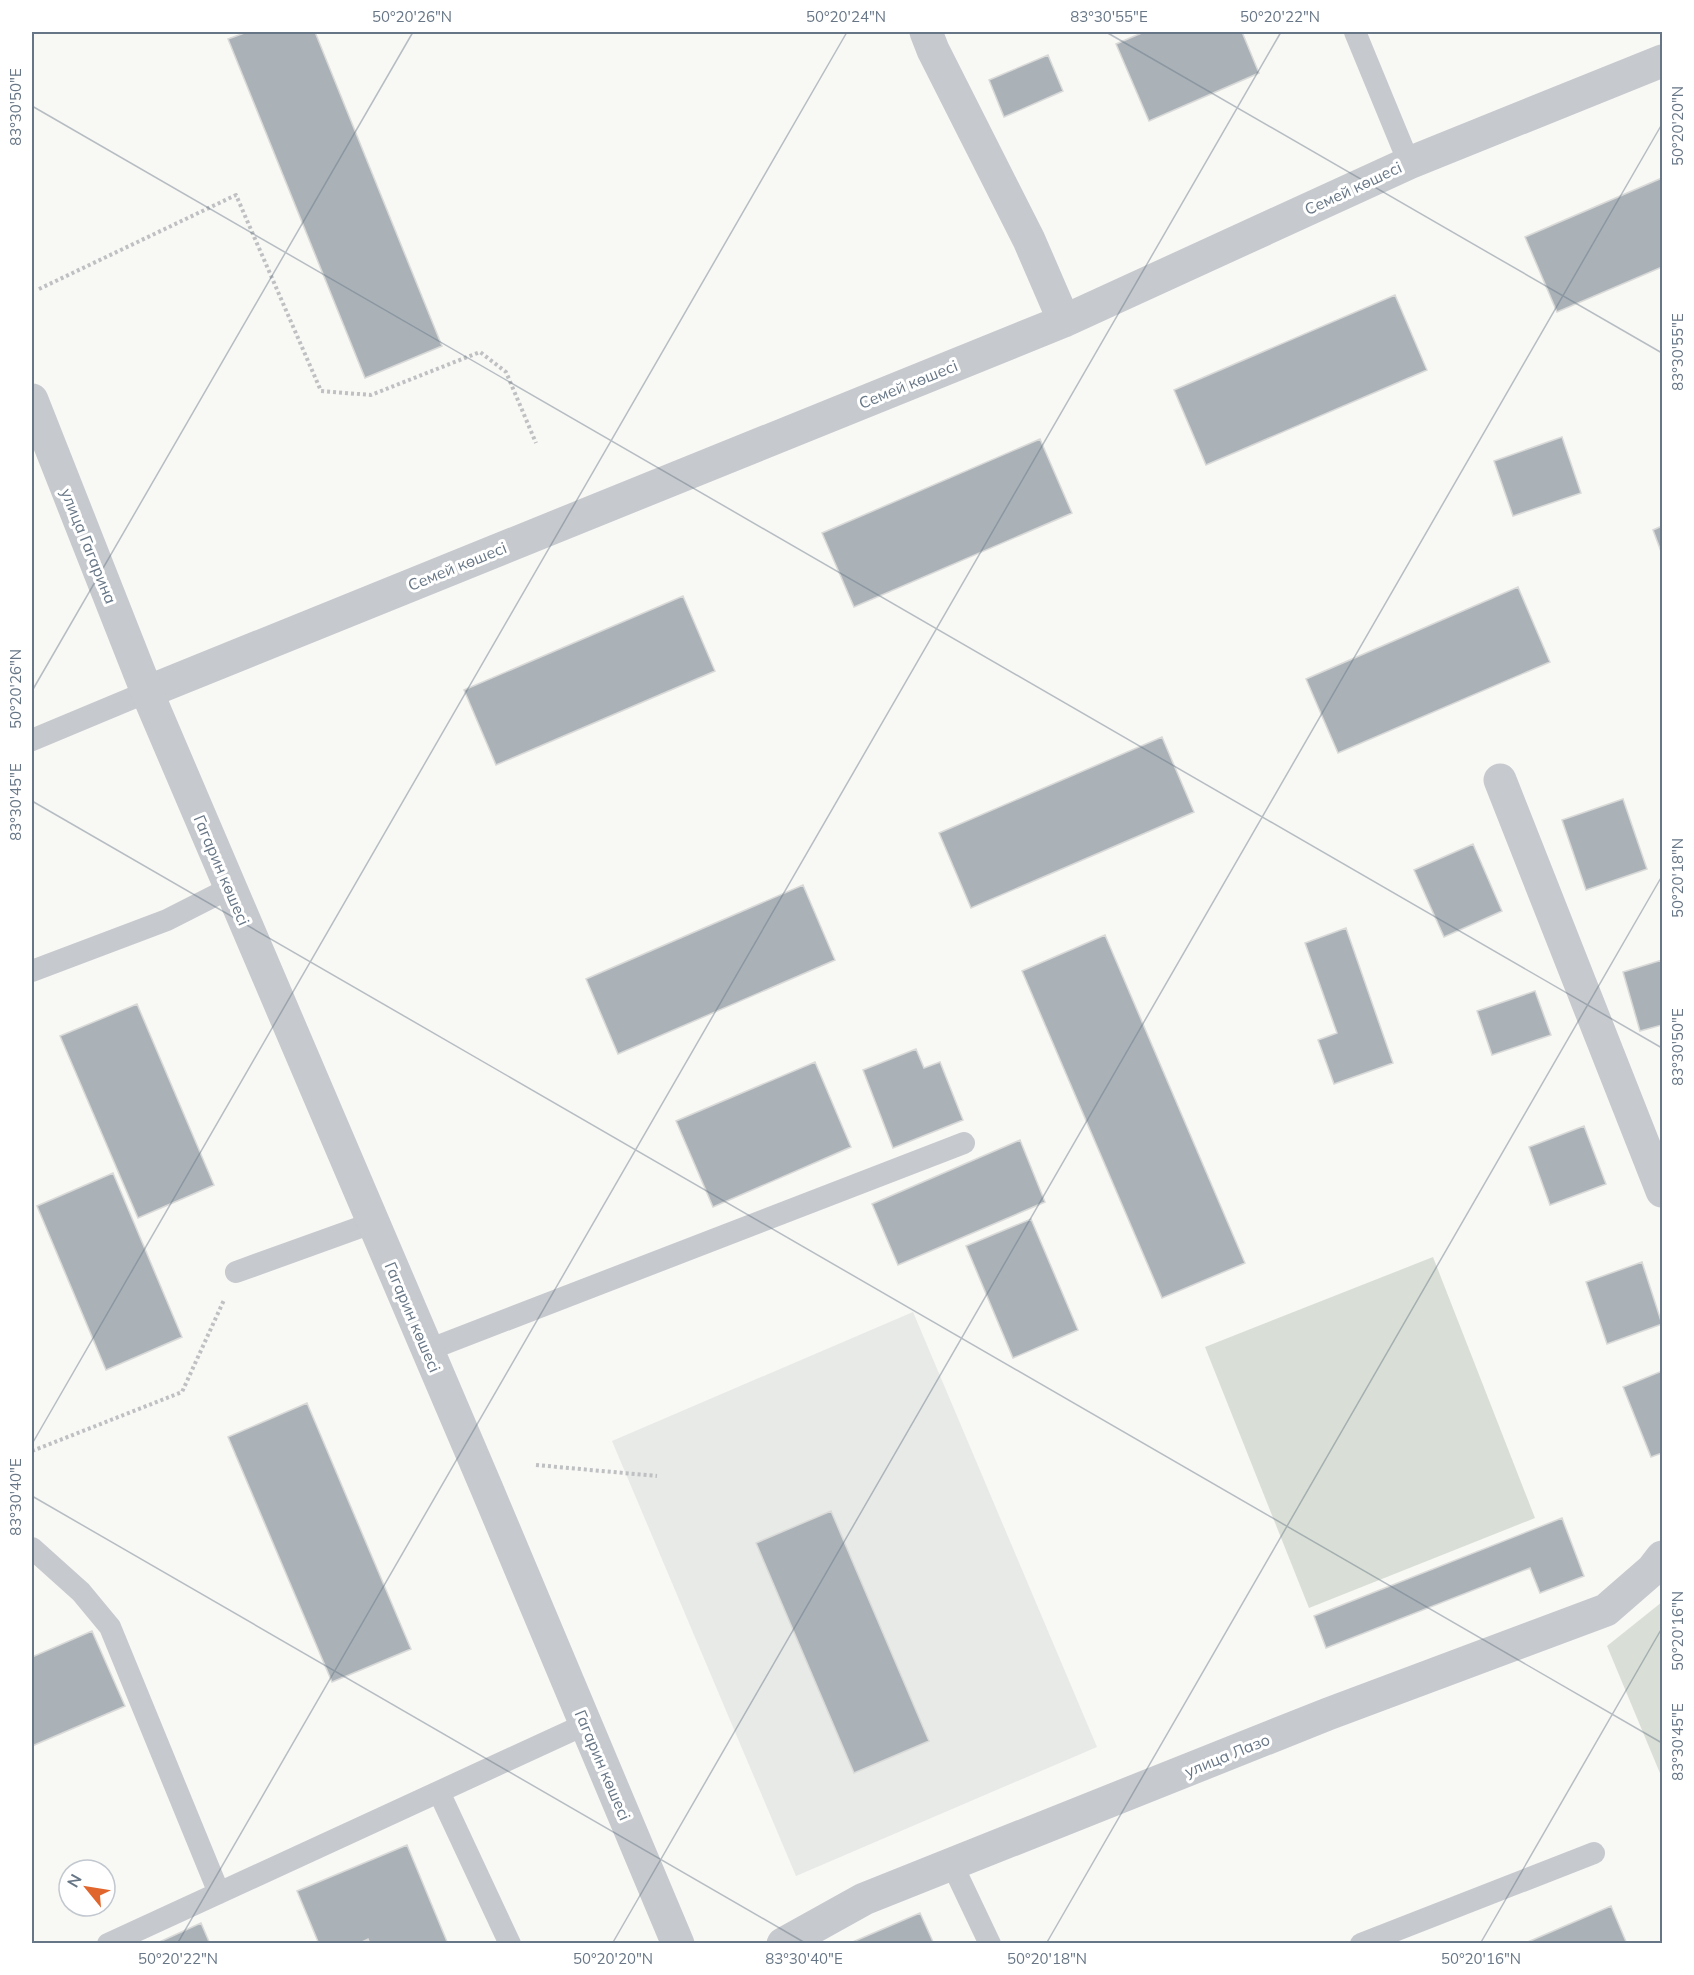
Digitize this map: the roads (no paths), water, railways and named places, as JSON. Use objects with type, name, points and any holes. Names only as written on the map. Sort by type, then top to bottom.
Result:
[{"type":"street","points":[[926,32],[1029,240],[1064,321]]},
{"type":"street","name":"Семей көшесі","points":[[147,692],[1064,321],[1409,163],[1662,61]]},
{"type":"street","name":"улица Гагарина","points":[[32,400],[147,692]]},
{"type":"street","name":"Гагарин көшесі","points":[[147,692],[678,1944]]},
{"type":"street","points":[[1500,780],[1662,1191]]},
{"type":"street","name":"улица Лазо","points":[[783,1944],[864,1899],[1328,1714],[1606,1610],[1652,1570],[1662,1557]]},
{"type":"lane","points":[[1355,32],[1409,163]]},
{"type":"lane","points":[[32,740],[147,692]]},
{"type":"lane","points":[[32,971],[167,920],[230,888]]},
{"type":"lane","points":[[428,1350],[964,1143]]},
{"type":"lane","points":[[236,1272],[372,1223]]},
{"type":"lane","points":[[32,1548],[81,1592],[110,1627],[219,1893]]},
{"type":"lane","points":[[108,1944],[586,1724]]},
{"type":"lane","points":[[439,1792],[510,1944]]},
{"type":"lane","points":[[1361,1944],[1594,1853]]},
{"type":"lane","points":[[952,1864],[990,1944]]}]
